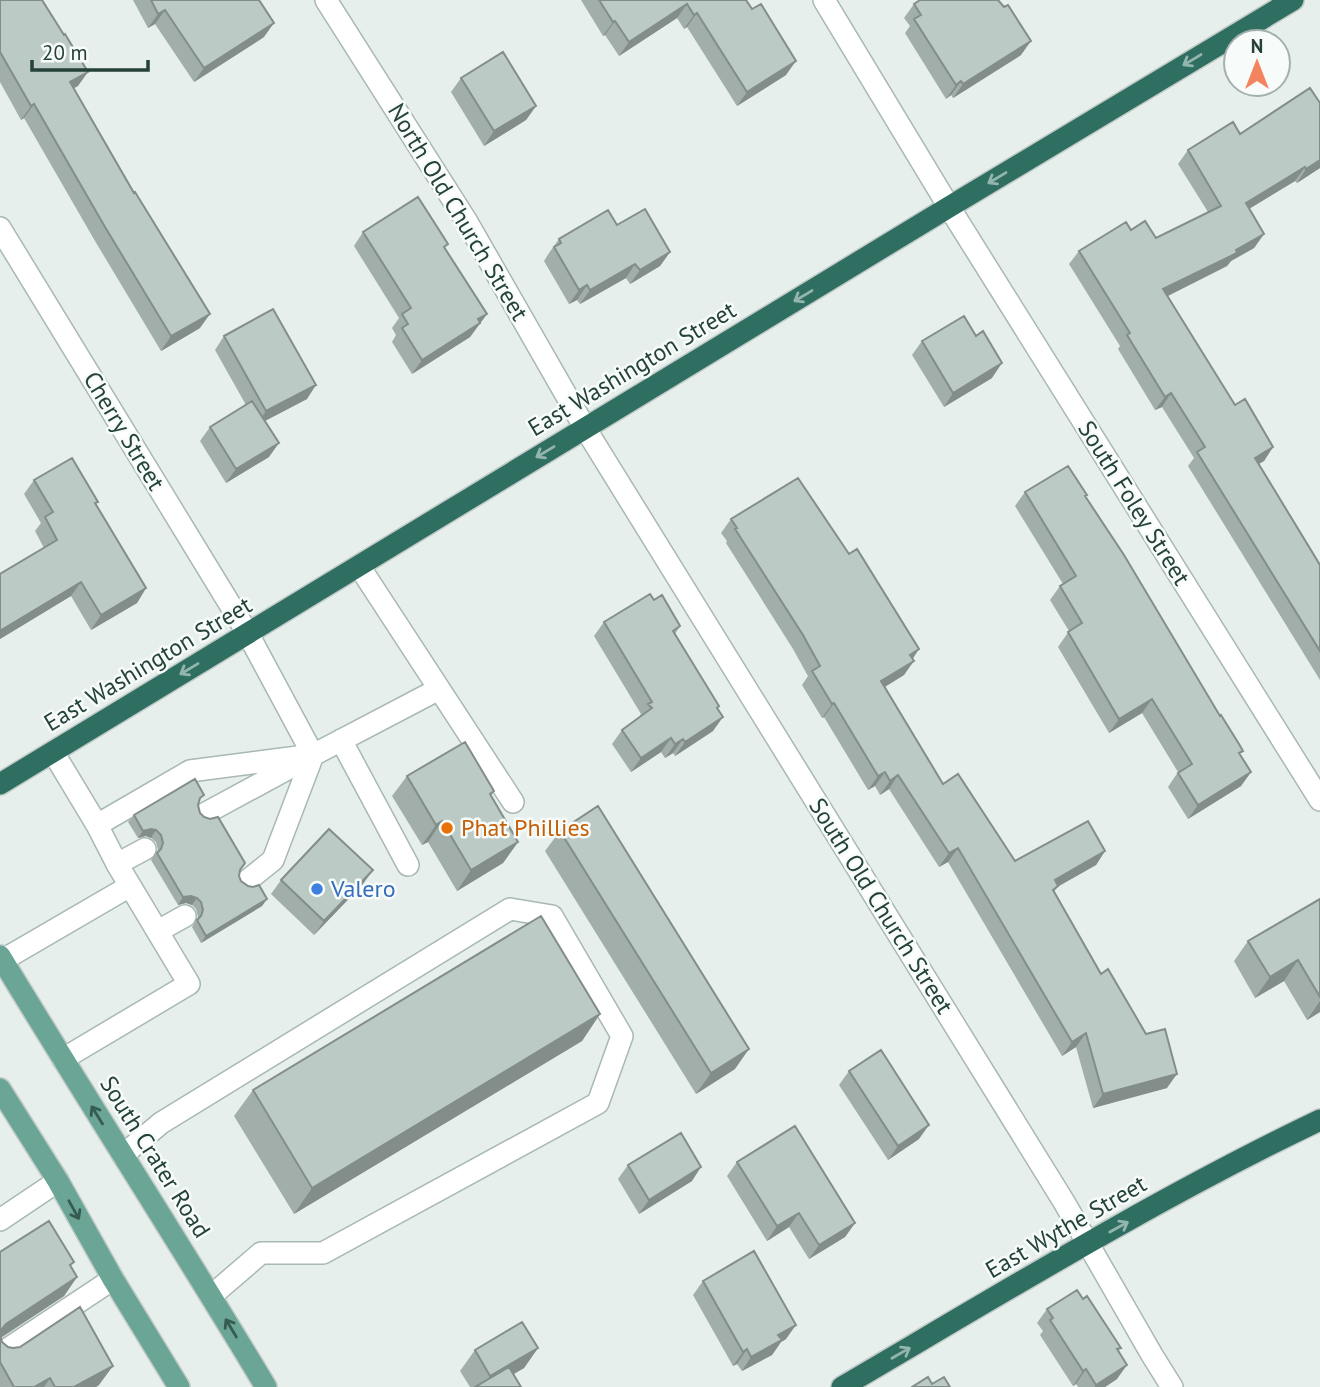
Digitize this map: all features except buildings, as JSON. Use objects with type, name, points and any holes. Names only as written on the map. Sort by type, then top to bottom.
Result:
[{"type":"highway","name":"East Washington Street","points":[[0,784],[1293,0]]},
{"type":"highway","name":"East Wythe Street","points":[[842,1387],[1088,1244],[1252,1153],[1320,1120]]},
{"type":"main road","name":"South Crater Road","points":[[1,958],[266,1387]]},
{"type":"main road","points":[[0,1089],[58,1181],[113,1279],[179,1387]]},
{"type":"street","name":"North Old Church Street","points":[[326,0],[467,222],[585,428]]},
{"type":"street","name":"South Foley Street","points":[[824,0],[949,207],[1320,800]]},
{"type":"street","name":"Cherry Street","points":[[0,228],[248,634],[313,755]]},
{"type":"street","name":"South Old Church Street","points":[[585,428],[1064,1202],[1172,1387]]},
{"type":"street","points":[[359,566],[513,802]]},
{"type":"street","points":[[206,813],[439,689]]},
{"type":"street","points":[[341,740],[408,865]]},
{"type":"street","points":[[53,752],[189,984],[63,1059]]},
{"type":"street","points":[[97,825],[190,771],[313,755]]},
{"type":"street","points":[[247,881],[273,860],[313,755]]},
{"type":"street","points":[[117,864],[145,849]]},
{"type":"street","points":[[1,958],[130,886]]},
{"type":"street","points":[[123,1156],[161,1123],[510,909],[552,916],[622,1036],[598,1103],[323,1253],[261,1253],[211,1296]]},
{"type":"street","points":[[158,931],[185,916]]},
{"type":"street","points":[[0,1220],[58,1181]]},
{"type":"street","points":[[0,1354],[113,1279]]},
{"type":"place","name":"Phat Phillies","points":[[447,828]]},
{"type":"place","name":"Valero","points":[[317,889]]}]
